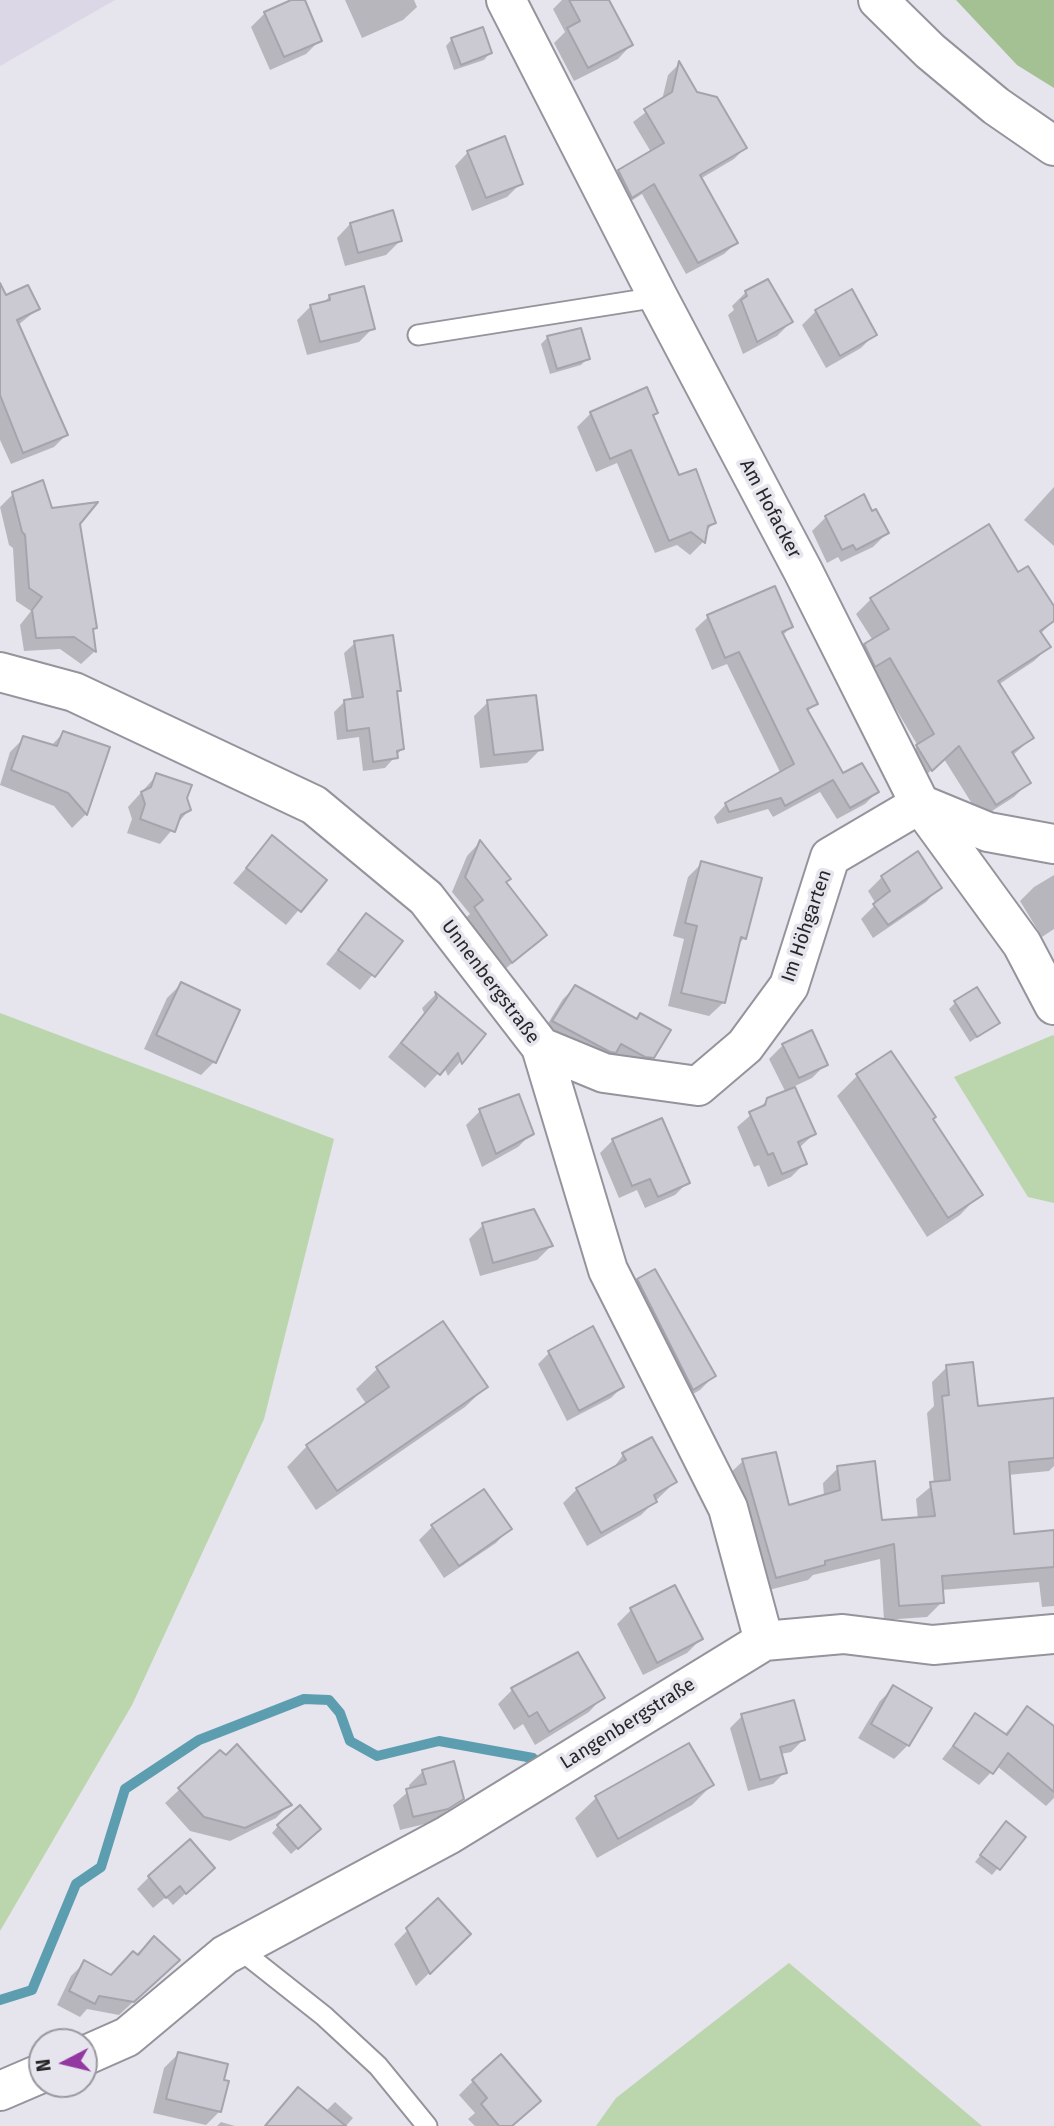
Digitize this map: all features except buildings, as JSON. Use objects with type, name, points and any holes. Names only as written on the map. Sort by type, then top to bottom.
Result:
[{"type":"street","name":"Am Hofacker","points":[[506,0],[803,571],[920,804],[1022,944],[1054,1005]]},
{"type":"street","points":[[878,0],[930,51],[996,106],[1054,146]]},
{"type":"street","name":"Unnenbergstraße","points":[[0,672],[74,692],[314,805],[426,898],[541,1047],[608,1270],[728,1508],[764,1641]]},
{"type":"street","points":[[920,804],[988,832],[1054,844]]},
{"type":"street","name":"Im Höhgarten","points":[[541,1047],[604,1073],[698,1086],[745,1046],[789,986],[830,857],[920,804]]},
{"type":"street","name":"Langenbergstraße","points":[[98,2050],[127,2038],[225,1955],[448,1835],[764,1641],[843,1634],[933,1645],[1054,1634]]},
{"type":"street","points":[[0,2091],[28,2079]]},
{"type":"lane","points":[[418,335],[658,296]]},
{"type":"lane","points":[[238,1948],[324,2016],[378,2066],[427,2126]]},
{"type":"shaded area","points":[[0,0],[115,0],[0,66]]},
{"type":"green space","points":[[956,0],[1054,0],[1054,88],[1017,65]]},
{"type":"green space","points":[[0,1013],[334,1139],[264,1419],[132,1705],[0,1931]]},
{"type":"green space","points":[[1053,1035],[1054,1203],[1028,1197],[954,1077]]},
{"type":"green space","points":[[789,1963],[982,2126],[596,2126],[616,2098]]},
{"type":"waterway","points":[[0,2000],[32,1990],[76,1884],[101,1867],[125,1789],[199,1740],[304,1699],[329,1700],[340,1713],[350,1741],[377,1756],[439,1741],[533,1758]]}]
